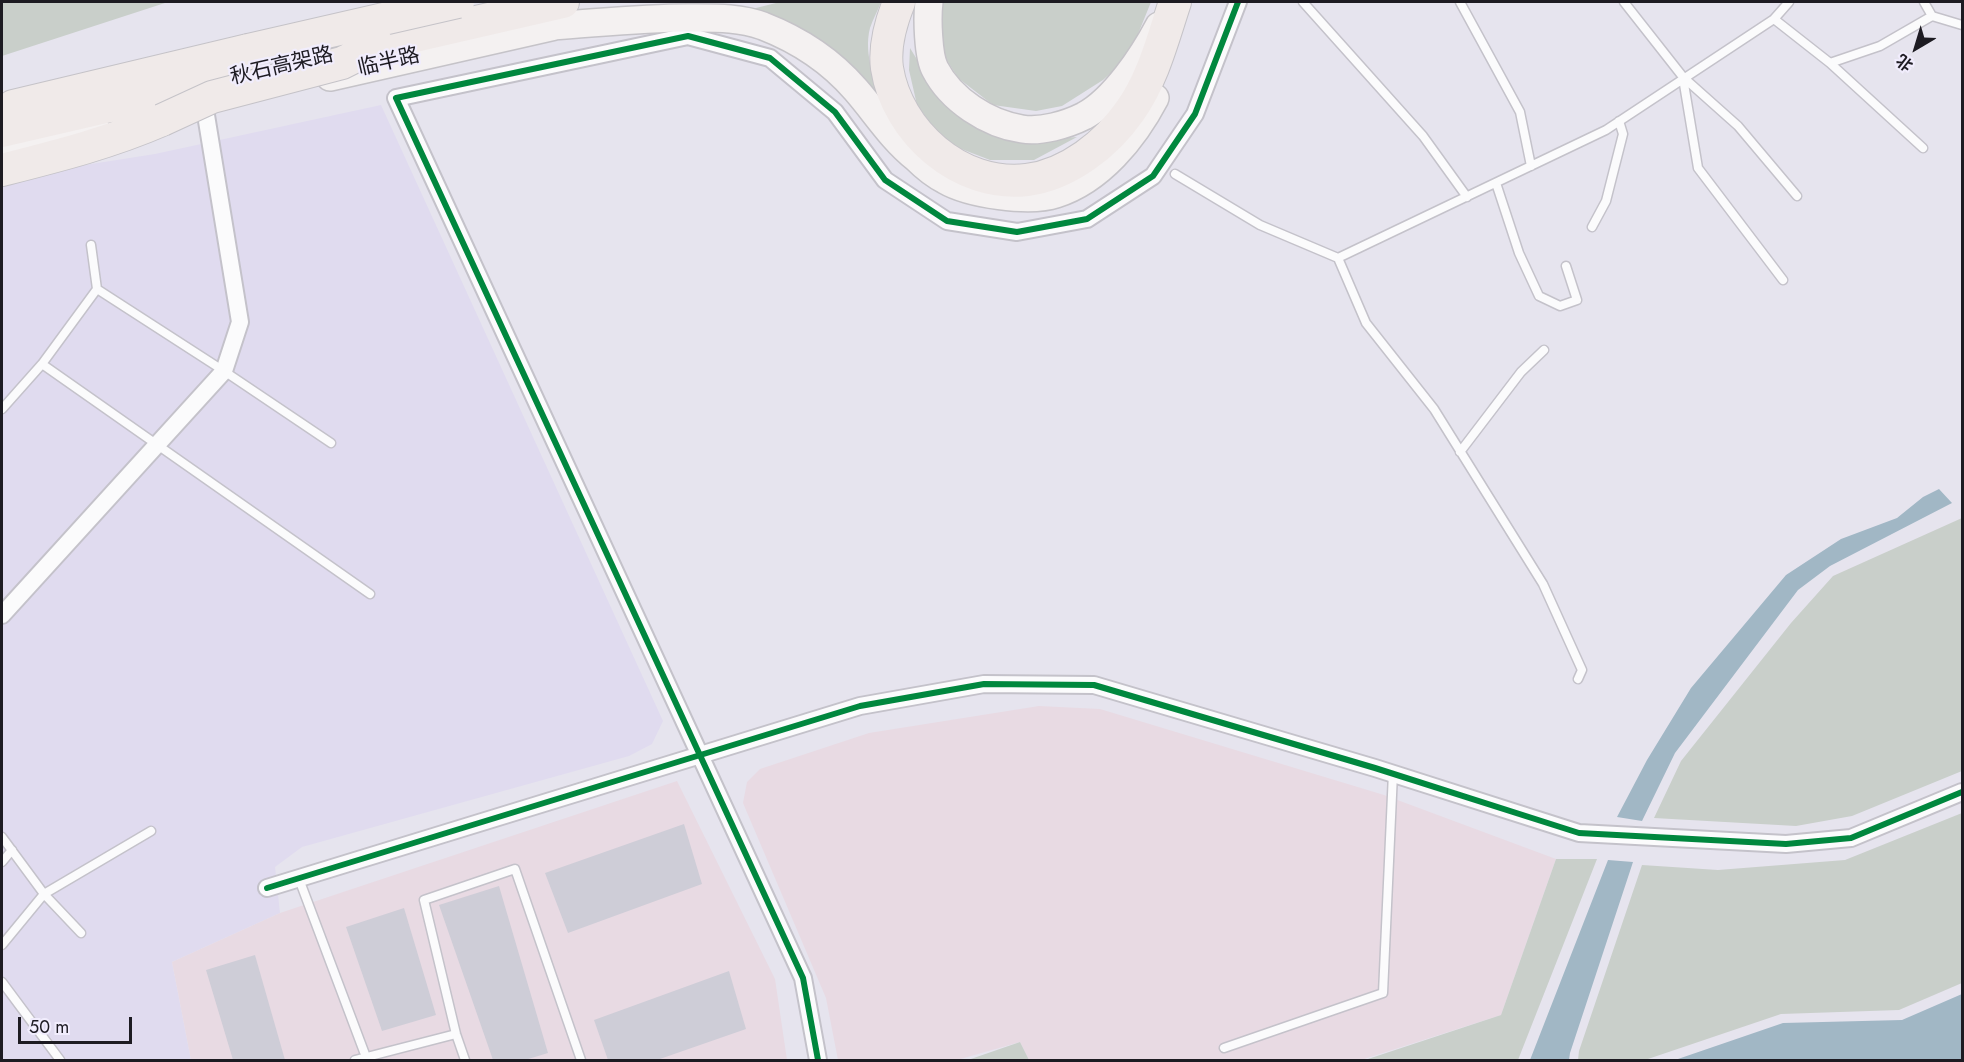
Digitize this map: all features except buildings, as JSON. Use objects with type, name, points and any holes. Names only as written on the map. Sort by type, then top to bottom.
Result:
[{"type":"highway","name":"秋石高架路","points":[[2,109],[458,2]]},
{"type":"highway","points":[[899,2],[887,43],[887,67],[893,91],[904,116],[919,136],[941,155],[969,171],[997,178],[1026,180],[1053,174],[1083,157],[1105,140],[1131,111],[1157,57],[1173,2]]},
{"type":"highway","points":[[3,150],[91,147],[124,137],[212,97],[342,63],[378,45],[557,14]]},
{"type":"highway","points":[[2,88],[54,80],[176,54],[248,50]]},
{"type":"main road","points":[[2,117],[211,65],[439,2]]},
{"type":"main road","name":"临半路","points":[[3,150],[205,109],[557,14],[673,2]]},
{"type":"main road","points":[[929,2],[929,38],[934,68],[952,93],[996,123],[1023,130],[1053,128],[1084,116],[1108,97],[1148,47],[1173,2]]},
{"type":"main road","points":[[557,14],[732,18],[762,26],[801,44],[832,66],[893,136],[915,158],[945,180],[969,190],[1025,198],[1054,195],[1080,183],[1131,138],[1154,100],[1191,2]]},
{"type":"street","points":[[818,1060],[803,978],[396,98],[688,36],[770,58],[835,112],[885,180],[947,221],[1017,232],[1087,219],[1153,176],[1195,114],[1238,2]]},
{"type":"street","points":[[2,615],[224,371],[240,322],[205,109]]},
{"type":"street","points":[[267,888],[860,706],[984,684],[1094,685],[1393,773],[1579,833],[1786,844],[1851,838],[1962,792]]},
{"type":"lane","points":[[1303,2],[1423,136],[1467,197]]},
{"type":"lane","points":[[1460,2],[1520,112],[1531,166]]},
{"type":"lane","points":[[1624,2],[1683,77],[1738,126],[1797,196]]},
{"type":"lane","points":[[1338,258],[1606,130],[1773,19],[1789,2]]},
{"type":"lane","points":[[1924,2],[1932,16],[1962,26]]},
{"type":"lane","points":[[1830,63],[1880,45],[1932,16]]},
{"type":"lane","points":[[1773,19],[1830,63],[1923,148]]},
{"type":"lane","points":[[1683,77],[1698,168],[1783,280]]},
{"type":"lane","points":[[1592,227],[1606,201],[1609,190],[1623,134],[1619,121]]},
{"type":"lane","points":[[1175,174],[1260,225],[1338,258],[1366,323],[1434,409],[1543,584],[1582,670],[1578,679]]},
{"type":"lane","points":[[1496,183],[1519,253],[1539,296],[1560,306],[1577,300],[1566,266]]},
{"type":"lane","points":[[2,409],[42,364],[98,289],[91,245]]},
{"type":"lane","points":[[98,289],[331,443]]},
{"type":"lane","points":[[1460,452],[1521,372],[1544,351]]},
{"type":"lane","points":[[42,364],[370,594]]},
{"type":"lane","points":[[1224,1048],[1383,993],[1393,773]]},
{"type":"lane","points":[[2,945],[44,894],[152,831]]},
{"type":"lane","points":[[2,837],[44,894],[81,933]]},
{"type":"lane","points":[[2,862],[12,850]]},
{"type":"lane","points":[[465,1060],[456,1034],[424,900],[515,869],[581,1060]]},
{"type":"lane","points":[[299,879],[366,1056]]},
{"type":"lane","points":[[2,982],[60,1060]]},
{"type":"lane","points":[[355,1060],[456,1034]]},
{"type":"shaded area","points":[[2,2],[168,2],[2,56]]},
{"type":"shaded area","points":[[780,2],[881,2],[870,28],[868,49],[885,109],[748,10]]},
{"type":"shaded area","points":[[940,2],[1151,2],[1136,39],[1123,62],[1103,80],[1062,106],[1036,111],[993,105],[958,78],[941,51]]},
{"type":"shaded area","points":[[910,48],[924,71],[1031,141],[1077,137],[1034,160],[990,160],[951,145],[917,105],[909,70]]},
{"type":"shaded area","points":[[381,105],[663,721],[652,744],[629,756],[302,847],[275,867],[280,913],[172,962],[191,1060],[2,1060],[2,178],[155,154]]},
{"type":"shaded area","points":[[1962,518],[1962,771],[1852,816],[1796,826],[1654,818],[1681,761],[1791,623],[1833,576]]},
{"type":"shaded area","points":[[1039,706],[1100,709],[1384,795],[1556,859],[1501,1015],[1361,1060],[1029,1060],[1020,1042],[957,1060],[838,1060],[826,998],[743,803],[747,782],[760,769],[869,733]]},
{"type":"shaded area","points":[[677,781],[775,979],[787,1060],[191,1060],[172,962],[280,913]]},
{"type":"shaded area","points":[[1962,813],[1962,983],[1899,1010],[1781,1014],[1645,1060],[1578,1060],[1579,1051],[1642,865],[1718,870],[1845,860]]},
{"type":"shaded area","points":[[1556,859],[1597,859],[1518,1060],[1358,1060],[1368,1059],[1501,1015]]},
{"type":"shaded area","points":[[1020,1042],[1029,1060],[968,1060]]},
{"type":"water","points":[[1939,489],[1952,503],[1830,566],[1798,590],[1675,753],[1642,821],[1617,817],[1647,760],[1691,688],[1786,575],[1841,539],[1897,518],[1923,497]]},
{"type":"water","points":[[1608,860],[1633,862],[1569,1060],[1530,1060]]},
{"type":"water","points":[[1962,994],[1962,1060],[1675,1060],[1783,1023],[1902,1020]]},
{"type":"cycle path","points":[[818,1060],[803,978],[396,98],[688,36],[770,58],[835,112],[885,180],[947,221],[1017,232],[1087,219],[1153,176],[1195,114],[1238,2]]},
{"type":"cycle path","points":[[267,888],[860,706],[984,684],[1094,685],[1375,768],[1579,833],[1786,844],[1851,838],[1962,792]]}]
